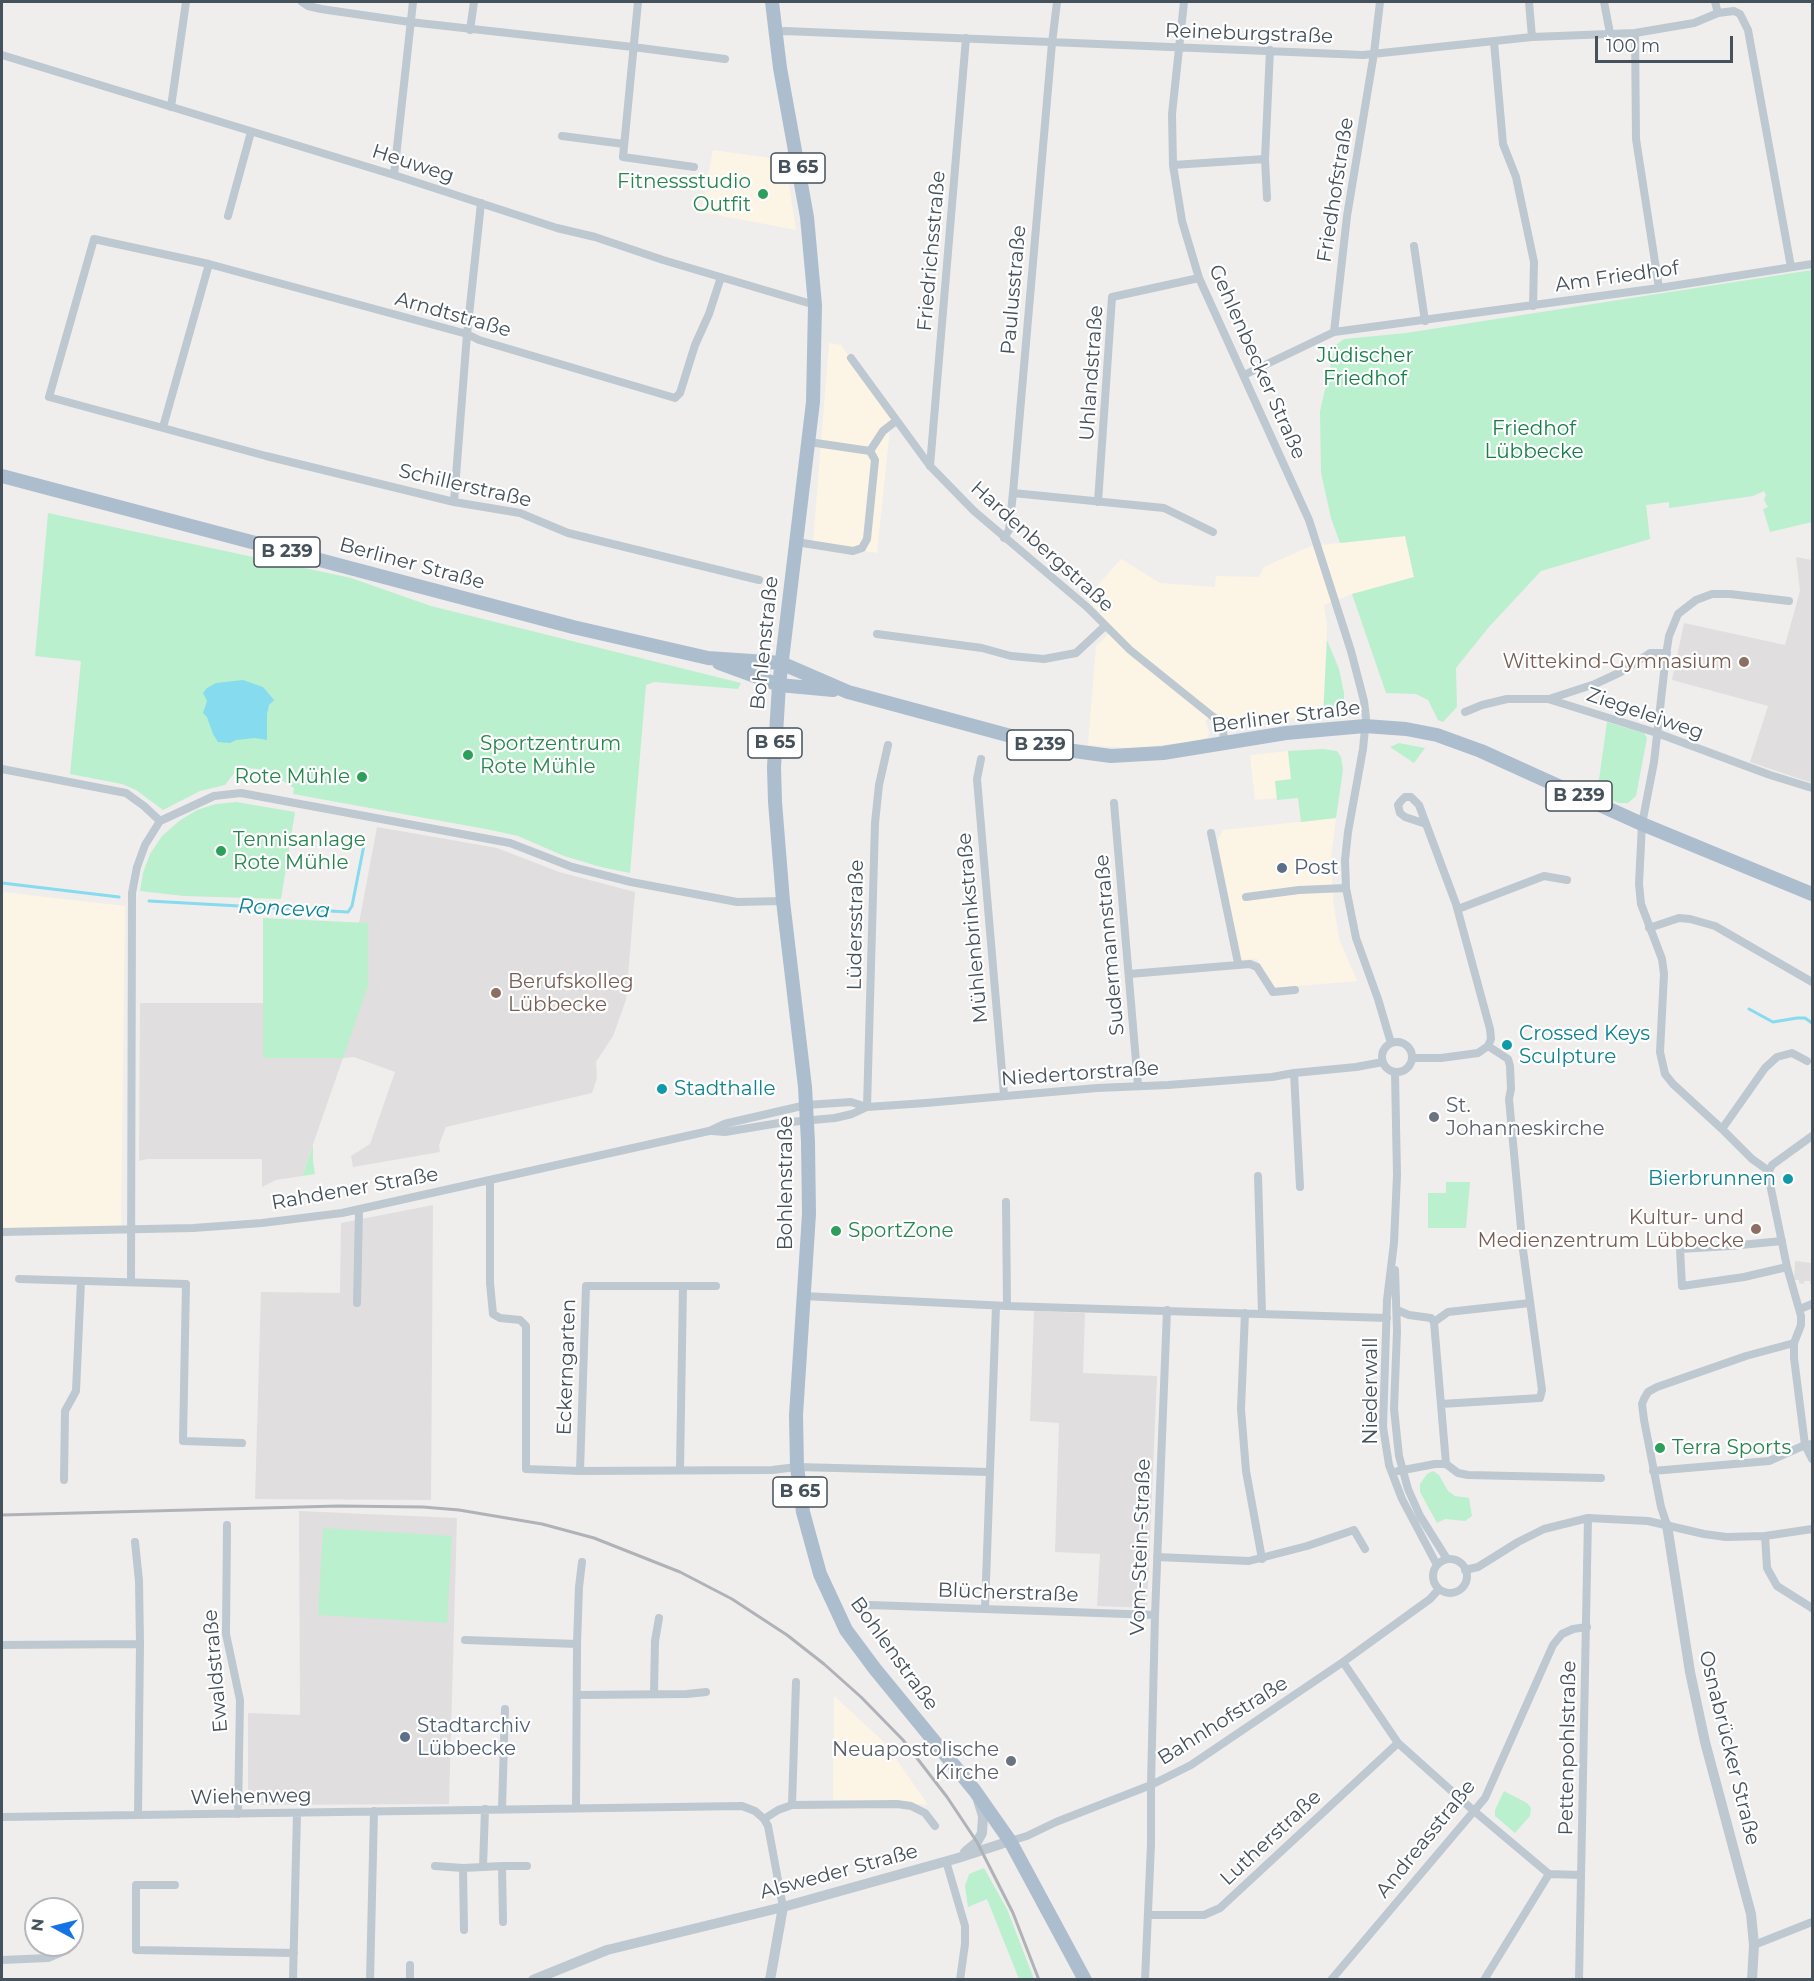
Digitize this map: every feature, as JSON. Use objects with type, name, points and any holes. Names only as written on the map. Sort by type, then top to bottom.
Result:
[{"type":"main road","name":"B 65","points":[[772,2],[775,32],[807,217],[815,306]]},
{"type":"main road","name":"Bohlenstraße","points":[[815,306],[815,353],[809,442],[781,663],[774,767],[783,901],[805,1087],[808,1142],[809,1214],[796,1415],[803,1512],[810,1545],[820,1574],[846,1630],[975,1791],[1010,1841],[1085,1980]]},
{"type":"main road","name":"Berliner Straße","points":[[2,476],[573,627],[708,658],[779,684],[848,692]]},
{"type":"main road","name":"Berliner Straße","points":[[708,658],[781,663],[848,692],[1019,739],[1084,753],[1111,756],[1163,753],[1293,732],[1365,726],[1390,727],[1426,733],[1481,751],[1642,824],[1812,894]]},
{"type":"street","points":[[171,107],[186,2]]},
{"type":"street","points":[[302,2],[321,9],[410,22],[725,59]]},
{"type":"street","points":[[394,175],[413,2]]},
{"type":"street","points":[[470,30],[474,2]]},
{"type":"street","points":[[638,2],[623,157],[694,167]]},
{"type":"street","name":"Paulusstraße","points":[[1004,538],[1010,530],[1052,43],[1058,2]]},
{"type":"street","name":"Gehlenbecker Straße","points":[[1184,2],[1172,114],[1173,165],[1182,221],[1199,278],[1315,536],[1351,651],[1366,710],[1365,726]]},
{"type":"street","name":"Friedhofstraße","points":[[1334,332],[1347,216],[1374,53],[1380,2]]},
{"type":"street","points":[[1529,2],[1532,37]]},
{"type":"street","points":[[1604,2],[1610,33]]},
{"type":"street","points":[[1715,2],[1718,13],[1734,11],[1740,15],[1748,30],[1791,267]]},
{"type":"street","name":"Reineburgstraße","points":[[775,32],[1363,55],[1532,37],[1635,33],[1695,23],[1718,13]]},
{"type":"street","points":[[1635,33],[1636,139],[1659,288]]},
{"type":"street","name":"Friedrichsstraße","points":[[930,466],[966,38]]},
{"type":"street","points":[[1494,42],[1503,144],[1516,177],[1534,262],[1533,306]]},
{"type":"street","points":[[1267,198],[1265,159],[1270,50]]},
{"type":"street","name":"Heuweg","points":[[2,55],[815,306]]},
{"type":"street","points":[[228,216],[251,132]]},
{"type":"street","points":[[562,136],[624,144]]},
{"type":"street","points":[[1173,165],[1265,159]]},
{"type":"street","points":[[454,502],[467,334],[481,203]]},
{"type":"street","name":"Arndtstraße","points":[[93,239],[209,264],[467,334],[479,340],[675,398],[680,393],[695,345],[709,314],[721,278]]},
{"type":"street","name":"Schillerstraße","points":[[93,239],[49,397],[266,456],[454,502],[520,513],[568,533],[759,580]]},
{"type":"street","points":[[1414,246],[1425,321]]},
{"type":"street","points":[[163,427],[209,264]]},
{"type":"street","name":"Am Friedhof","points":[[1244,375],[1334,332],[1533,306],[1812,264]]},
{"type":"street","name":"Uhlandstraße","points":[[1098,502],[1112,297],[1199,278]]},
{"type":"street","name":"Hardenbergstraße","points":[[851,358],[930,466],[1004,538],[1087,608],[1130,650],[1217,720],[1223,732],[1225,744]]},
{"type":"street","points":[[870,451],[883,431],[896,421]]},
{"type":"street","points":[[809,442],[870,451]]},
{"type":"street","points":[[796,542],[853,551],[862,548],[867,539],[875,460],[870,451]]},
{"type":"street","points":[[1013,493],[1164,508],[1213,532]]},
{"type":"street","points":[[1769,1171],[1752,1159],[1673,1084],[1662,1069],[1661,1036],[1665,990],[1662,959],[1641,904],[1642,824],[1667,653],[1678,614],[1696,600],[1712,594],[1789,601]]},
{"type":"street","points":[[877,634],[982,648],[1011,656],[1044,659],[1076,653],[1105,626]]},
{"type":"street","points":[[1548,699],[1595,684],[1621,672],[1650,653],[1667,653]]},
{"type":"street","name":"Ziegeleiweg","points":[[1465,712],[1507,699],[1548,699],[1657,733],[1812,788]]},
{"type":"street","points":[[1365,726],[1358,783],[1348,832],[1345,860],[1346,888],[1356,938],[1378,999],[1390,1043]]},
{"type":"street","name":"Lüdersstraße","points":[[867,1107],[875,823],[879,785],[888,745]]},
{"type":"street","name":"Mühlenbrinkstraße","points":[[981,759],[977,779],[1004,1095]]},
{"type":"street","points":[[2,769],[126,793],[160,821]]},
{"type":"street","points":[[131,1282],[132,893],[136,867],[145,845],[160,821],[214,796],[241,793],[510,843],[572,867],[631,882],[737,902],[783,901]]},
{"type":"street","name":"Sudermannstraße","points":[[1114,803],[1138,1085]]},
{"type":"street","points":[[1412,1058],[1442,1058],[1478,1053],[1488,1046],[1491,1039],[1458,909],[1426,824]]},
{"type":"street","points":[[1211,833],[1238,963]]},
{"type":"street","points":[[1458,909],[1544,876],[1567,880]]},
{"type":"street","points":[[1246,897],[1346,888]]},
{"type":"street","points":[[1649,928],[1679,918],[1715,926],[1812,982]]},
{"type":"street","points":[[1129,974],[1238,963],[1250,964],[1257,967],[1273,992],[1295,990]]},
{"type":"street","points":[[1400,1042],[1411,1051],[1412,1058],[1406,1070],[1395,1072],[1388,1070],[1383,1062],[1383,1051],[1390,1043],[1400,1042]]},
{"type":"street","points":[[1441,1404],[1540,1398],[1542,1390],[1530,1304],[1509,1099],[1510,1066],[1508,1059],[1488,1046]]},
{"type":"street","points":[[1722,1129],[1765,1068],[1777,1057],[1792,1053],[1807,1061]]},
{"type":"street","name":"Niedertorstraße","points":[[807,1121],[852,1114],[867,1107],[1138,1085],[1272,1077],[1356,1068],[1383,1062]]},
{"type":"street","name":"Niederwall","points":[[1395,1072],[1397,1175],[1394,1243],[1387,1300],[1383,1427],[1391,1471],[1402,1499],[1437,1565]]},
{"type":"street","points":[[1294,1073],[1300,1186]]},
{"type":"street","name":"Niedertorstraße","points":[[806,1105],[851,1102],[867,1107]]},
{"type":"street","name":"Rahdener Straße","points":[[2,1232],[131,1231],[245,1225],[359,1210],[709,1131],[724,1124],[806,1105]]},
{"type":"street","name":"Rahdener Straße","points":[[709,1131],[725,1132],[778,1123],[807,1121]]},
{"type":"street","points":[[1812,1136],[1772,1165],[1769,1171],[1787,1267],[1800,1309],[1801,1325],[1794,1343],[1797,1388],[1812,1459]]},
{"type":"street","points":[[1258,1176],[1262,1313]]},
{"type":"street","name":"Eckerngarten","points":[[490,1180],[490,1283],[493,1314],[500,1318],[520,1320],[526,1326],[526,1469],[580,1471],[586,1286],[716,1286]]},
{"type":"street","points":[[1006,1202],[1007,1306]]},
{"type":"street","points":[[357,1303],[359,1210]]},
{"type":"street","points":[[1782,1241],[1680,1249],[1682,1286],[1744,1277],[1787,1267]]},
{"type":"street","name":"Niederwall","points":[[1394,1243],[1397,1310],[1394,1409],[1396,1438],[1408,1490],[1420,1516],[1447,1559]]},
{"type":"street","points":[[19,1279],[186,1284],[183,1442],[242,1443]]},
{"type":"street","points":[[64,1480],[65,1411],[76,1391],[81,1281]]},
{"type":"street","points":[[680,1470],[683,1286]]},
{"type":"street","points":[[803,1296],[996,1306],[1387,1318]]},
{"type":"street","points":[[1434,1322],[1448,1312],[1530,1304]]},
{"type":"street","points":[[1800,1309],[1812,1304]]},
{"type":"street","points":[[985,1608],[996,1306]]},
{"type":"street","name":"Vom-Stein-Straße","points":[[1150,1785],[1167,1310]]},
{"type":"street","points":[[1397,1310],[1409,1315],[1431,1318],[1434,1322],[1446,1464]]},
{"type":"street","points":[[1245,1313],[1241,1409],[1246,1472],[1262,1559]]},
{"type":"street","points":[[1667,1525],[1653,1471],[1644,1420],[1642,1404],[1648,1392],[1746,1356],[1794,1343]]},
{"type":"street","points":[[1653,1471],[1769,1461],[1809,1445]]},
{"type":"street","points":[[1391,1471],[1446,1464],[1458,1473],[1468,1475],[1601,1478]]},
{"type":"street","points":[[580,1471],[772,1470],[798,1467],[990,1472]]},
{"type":"street","points":[[1465,1570],[1478,1567],[1544,1529],[1588,1518],[1648,1521],[1726,1538],[1765,1536],[1812,1529]]},
{"type":"street","name":"Pettenpohlstraße","points":[[1579,1980],[1588,1518]]},
{"type":"street","name":"Ewaldstraße","points":[[228,1525],[226,1634],[240,1700],[238,1814]]},
{"type":"street","name":"Osnabrücker Straße","points":[[1667,1525],[1689,1672],[1705,1742],[1751,1914],[1754,1945],[1752,1980]]},
{"type":"street","points":[[1157,1557],[1249,1562],[1354,1530],[1365,1549]]},
{"type":"street","points":[[1765,1536],[1767,1568],[1773,1581],[1777,1586],[1812,1608]]},
{"type":"street","points":[[135,1542],[139,1581],[140,1644],[138,1815]]},
{"type":"street","points":[[1447,1559],[1456,1561],[1465,1570],[1465,1582],[1458,1590],[1449,1593],[1439,1589],[1434,1581],[1434,1570],[1437,1565],[1447,1559]]},
{"type":"street","points":[[576,1808],[577,1644],[582,1562]]},
{"type":"street","name":"Bahnhofstraße","points":[[1145,1980],[1151,1844],[1150,1785],[1191,1765],[1343,1662],[1430,1599],[1439,1589]]},
{"type":"street","name":"Blücherstraße","points":[[861,1606],[1155,1614]]},
{"type":"street","points":[[654,1693],[655,1641],[659,1618]]},
{"type":"street","name":"Andreasstraße","points":[[1331,1980],[1485,1798],[1553,1645],[1562,1634],[1573,1629],[1587,1627]]},
{"type":"street","points":[[465,1640],[577,1644]]},
{"type":"street","points":[[2,1645],[140,1644]]},
{"type":"street","points":[[1343,1662],[1398,1743],[1549,1874],[1581,1875]]},
{"type":"street","points":[[792,1805],[796,1682]]},
{"type":"street","points":[[577,1695],[706,1692]]},
{"type":"street","points":[[502,1809],[505,1710]]},
{"type":"street","name":"Lutherstraße","points":[[1149,1915],[1204,1915],[1220,1908],[1398,1743]]},
{"type":"street","name":"Alsweder Straße","points":[[533,1980],[607,1950],[783,1907],[958,1858],[1027,1836],[1056,1822],[1150,1785]]},
{"type":"street","points":[[958,1858],[977,1842],[982,1833],[983,1816],[975,1791]]},
{"type":"street","points":[[770,1980],[783,1907],[770,1835],[764,1819],[792,1805],[897,1804],[911,1806],[925,1813],[935,1826]]},
{"type":"street","name":"Wiehenweg","points":[[2,1816],[742,1806],[755,1811],[764,1819]]},
{"type":"street","points":[[483,1867],[485,1809]]},
{"type":"street","points":[[370,1980],[374,1811]]},
{"type":"street","points":[[293,1980],[297,1813]]},
{"type":"street","points":[[946,1861],[965,1926],[960,1980]]},
{"type":"street","points":[[435,1866],[463,1868],[527,1866]]},
{"type":"street","points":[[502,1866],[502,1922]]},
{"type":"street","points":[[463,1868],[464,1930]]},
{"type":"street","points":[[1484,1980],[1549,1874]]},
{"type":"street","points":[[175,1885],[136,1885],[136,1950],[294,1953]]},
{"type":"street","points":[[1754,1945],[1812,1922]]},
{"type":"street","points":[[2,1960],[50,1957]]},
{"type":"street","points":[[410,1965],[410,1980]]},
{"type":"shaded area","points":[[713,150],[785,160],[796,230],[701,212]]},
{"type":"shaded area","points":[[829,343],[841,345],[891,418],[877,553],[813,543]]},
{"type":"shaded area","points":[[1405,536],[1414,577],[1352,594],[1324,605],[1327,626],[1323,717],[1243,724],[1215,712],[1205,721],[1209,731],[1208,737],[1200,741],[1131,748],[1088,745],[1096,646],[1114,629],[1086,598],[1121,559],[1160,583],[1215,587],[1216,576],[1259,577],[1264,567],[1311,546]]},
{"type":"shaded area","name":"Wittekind-Gymnasium","points":[[1796,557],[1812,560],[1812,783],[1750,762],[1768,706],[1672,680],[1684,623],[1785,645],[1800,591]]},
{"type":"shaded area","points":[[1288,751],[1291,780],[1275,781],[1277,798],[1255,800],[1250,755]]},
{"type":"shaded area","points":[[1336,818],[1331,859],[1333,900],[1339,939],[1357,981],[1274,988],[1257,959],[1241,960],[1217,841],[1223,830]]},
{"type":"shaded area","name":"Berufskolleg Lübbecke","points":[[377,827],[497,848],[559,872],[635,892],[626,1000],[613,1036],[596,1062],[597,1078],[592,1093],[446,1127],[439,1145],[440,1152],[353,1167],[351,1156],[370,1144],[395,1072],[354,1057],[343,1058],[302,1176],[276,1180],[262,1187],[262,1159],[147,1159],[139,1161],[140,1003],[263,1003],[263,1058],[368,924],[359,923]]},
{"type":"shaded area","points":[[2,892],[125,906],[121,1228],[2,1228]]},
{"type":"shaded area","points":[[433,1205],[431,1500],[255,1499],[261,1292],[340,1293],[341,1223]]},
{"type":"shaded area","points":[[1795,1261],[1812,1263],[1812,1285],[1810,1281],[1804,1281],[1804,1284],[1799,1283],[1799,1280],[1794,1280]]},
{"type":"shaded area","points":[[1034,1311],[1085,1313],[1083,1373],[1157,1376],[1147,1608],[1097,1606],[1100,1554],[1055,1552],[1059,1423],[1030,1421]]},
{"type":"shaded area","points":[[299,1511],[457,1518],[449,1804],[248,1805],[248,1713],[300,1715]]},
{"type":"shaded area","points":[[834,1696],[885,1743],[928,1805],[833,1800]]},
{"type":"green space","name":"Friedhof Lübbecke","points":[[1812,270],[1812,522],[1770,532],[1763,509],[1768,507],[1764,500],[1766,495],[1764,491],[1753,496],[1669,508],[1669,502],[1646,505],[1650,539],[1541,571],[1488,628],[1456,668],[1457,707],[1443,722],[1438,720],[1428,700],[1416,694],[1386,693],[1352,594],[1414,577],[1405,536],[1340,543],[1331,518],[1321,473],[1320,411],[1335,346],[1344,339],[1406,333]]},
{"type":"green space","points":[[48,513],[351,578],[431,606],[741,683],[738,689],[654,682],[646,685],[630,873],[564,856],[518,836],[293,794],[294,788],[266,770],[239,767],[225,785],[200,791],[163,810],[136,790],[122,784],[70,774],[81,661],[35,656]]},
{"type":"green space","points":[[1327,640],[1339,669],[1344,704],[1338,712],[1323,717]]},
{"type":"green space","points":[[1607,722],[1644,733],[1647,738],[1636,796],[1628,803],[1619,803],[1597,794]]},
{"type":"green space","points":[[1399,743],[1425,748],[1414,763],[1390,747]]},
{"type":"green space","points":[[1323,749],[1337,751],[1341,757],[1343,770],[1336,818],[1301,822],[1298,798],[1277,800],[1275,781],[1291,779],[1288,751]]},
{"type":"green space","name":"Tennisanlage Rote Mühle","points":[[236,802],[295,812],[281,899],[184,896],[140,891],[143,873],[150,854],[162,836],[179,821],[197,810],[216,804]]},
{"type":"green space","points":[[263,918],[368,923],[368,986],[343,1058],[263,1058]]},
{"type":"green space","points":[[313,1145],[315,1174],[302,1176]]},
{"type":"green space","points":[[1446,1182],[1470,1182],[1466,1228],[1428,1228],[1428,1193],[1446,1193]]},
{"type":"green space","points":[[1433,1471],[1439,1475],[1448,1491],[1455,1496],[1469,1498],[1472,1516],[1465,1521],[1445,1519],[1437,1523],[1420,1492],[1420,1484],[1427,1474]]},
{"type":"green space","points":[[323,1528],[452,1536],[447,1623],[318,1615]]},
{"type":"green space","points":[[1504,1791],[1527,1803],[1531,1808],[1530,1816],[1515,1833],[1495,1816],[1495,1810]]},
{"type":"green space","points":[[984,1868],[1007,1909],[1034,1979],[1019,1979],[987,1899],[968,1907],[965,1886],[969,1874]]},
{"type":"water","points":[[243,680],[263,687],[274,700],[269,705],[267,714],[267,740],[255,738],[230,743],[218,742],[203,713],[207,701],[203,693],[216,683]]},
{"type":"waterway","name":"Ronceva","points":[[149,901],[348,912],[352,906],[364,845]]},
{"type":"waterway","name":"Ronceva","points":[[2,883],[119,897]]},
{"type":"waterway","name":"Ronceva","points":[[1749,1009],[1773,1022],[1805,1018],[1812,1023]]},
{"type":"railway","points":[[2,1515],[338,1506],[423,1507],[459,1510],[542,1524],[594,1538],[680,1572],[732,1599],[787,1635],[861,1697],[903,1740],[947,1797],[977,1842],[1013,1913],[1039,1980]]},
{"type":"place","name":"Fitnessstudio Outfit","points":[[763,194]]},
{"type":"place","name":"Wittekind-Gymnasium","points":[[1744,662]]},
{"type":"place","name":"Sportzentrum Rote Mühle","points":[[468,755]]},
{"type":"place","name":"Rote Mühle","points":[[362,777]]},
{"type":"place","name":"Tennisanlage Rote Mühle","points":[[221,851]]},
{"type":"place","name":"Post","points":[[1282,868]]},
{"type":"place","name":"Berufskolleg Lübbecke","points":[[496,993]]},
{"type":"place","name":"Crossed Keys Sculpture","points":[[1507,1045]]},
{"type":"place","name":"Stadthalle","points":[[662,1089]]},
{"type":"place","name":"St. Johanneskirche","points":[[1434,1117]]},
{"type":"place","name":"Bierbrunnen","points":[[1788,1179]]},
{"type":"place","name":"Kultur- und Medienzentrum Lübbecke","points":[[1756,1229]]},
{"type":"place","name":"SportZone","points":[[836,1231]]},
{"type":"place","name":"Terra Sports","points":[[1660,1448]]},
{"type":"place","name":"Stadtarchiv Lübbecke","points":[[405,1737]]},
{"type":"place","name":"Neuapostolische Kirche","points":[[1011,1761]]},
{"type":"park label","name":"Jüdischer Friedhof","points":[[1365,368]]}]
